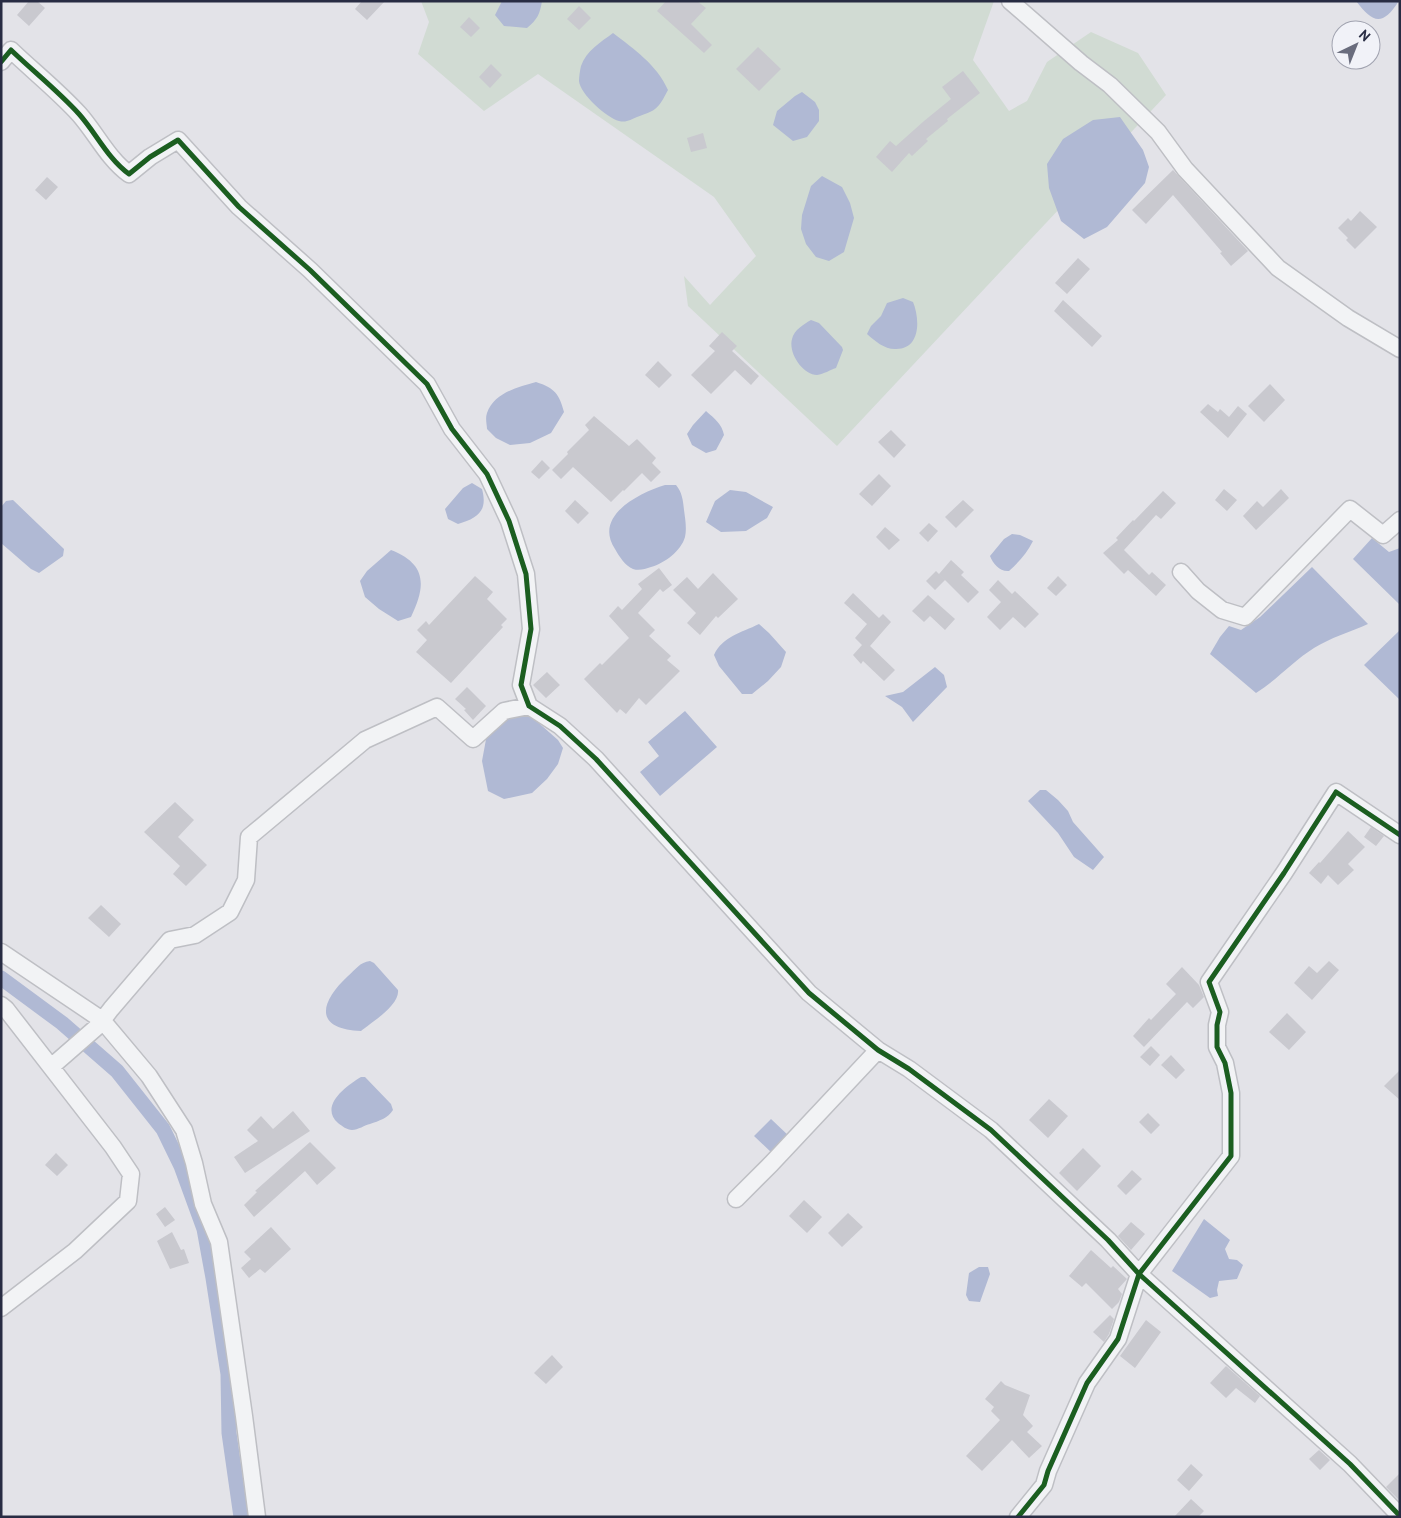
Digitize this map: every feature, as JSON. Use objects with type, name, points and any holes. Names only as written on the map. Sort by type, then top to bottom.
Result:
[{"type":"street","points":[[1010,1],[1110,86],[1151,125],[1185,169],[1278,268],[1348,318],[1400,349]]},
{"type":"street","points":[[1,62],[11,50],[57,90],[93,131],[119,167],[129,174],[150,157],[178,140],[239,207],[310,270],[427,384],[452,429],[487,474],[512,530],[526,574],[531,630],[521,684],[529,706],[560,726],[596,759],[809,993],[878,1050],[910,1069],[991,1130],[1108,1240],[1139,1274],[1350,1464],[1400,1516]]},
{"type":"street","points":[[1181,572],[1198,591],[1222,610],[1245,616],[1350,509],[1383,535],[1400,520]]},
{"type":"street","points":[[51,1067],[100,1023],[170,940],[194,935],[230,912],[246,880],[250,837],[364,740],[437,707],[473,739],[504,711],[529,706]]},
{"type":"street","points":[[1018,1517],[1044,1485],[1048,1470],[1087,1382],[1118,1339],[1139,1274],[1231,1156],[1231,1093],[1225,1062],[1217,1047],[1217,1025],[1220,1012],[1209,982],[1336,792],[1400,835]]},
{"type":"street","points":[[1,952],[100,1023],[149,1076],[184,1130],[203,1204],[219,1242],[257,1517]]},
{"type":"street","points":[[1,1005],[113,1147],[131,1174],[128,1201],[75,1251],[1,1308]]},
{"type":"street","points":[[736,1199],[878,1050]]},
{"type":"shaded area","points":[[421,1],[994,1],[973,60],[1009,111],[1027,101],[1047,62],[1091,32],[1138,53],[1166,95],[837,446],[688,306],[684,276],[710,305],[756,256],[714,197],[538,74],[484,111],[418,54],[429,22]]},
{"type":"water","points":[[502,1],[542,1],[538,16],[527,28],[504,26],[495,15]]},
{"type":"water","points":[[1356,1],[1399,1],[1388,15],[1378,19],[1368,14]]},
{"type":"water","points":[[613,33],[637,51],[651,65],[668,90],[659,105],[653,110],[624,122],[614,119],[595,105],[584,92],[579,81],[581,66],[586,56],[594,47]]},
{"type":"water","points":[[802,92],[815,102],[819,110],[819,121],[807,137],[793,141],[773,125],[777,111]]},
{"type":"water","points":[[1120,117],[1143,150],[1149,167],[1145,183],[1107,227],[1084,239],[1061,221],[1049,188],[1047,164],[1063,139],[1093,120]]},
{"type":"water","points":[[822,176],[842,187],[850,203],[854,218],[844,252],[829,261],[816,257],[806,244],[801,229],[802,215],[811,186]]},
{"type":"water","points":[[903,298],[913,302],[915,309],[917,325],[914,339],[904,348],[887,348],[867,334],[871,326],[881,316],[887,303]]},
{"type":"water","points":[[811,320],[819,323],[843,350],[836,368],[817,375],[802,367],[794,357],[791,345],[797,330]]},
{"type":"water","points":[[536,382],[555,392],[564,412],[551,433],[530,443],[510,445],[496,438],[487,429],[486,415],[490,406],[507,392]]},
{"type":"water","points":[[706,411],[720,425],[724,435],[716,450],[706,453],[692,445],[687,434]]},
{"type":"water","points":[[472,483],[482,489],[484,503],[476,516],[458,524],[448,519],[445,509],[463,488]]},
{"type":"water","points":[[665,485],[676,485],[681,493],[686,523],[683,542],[676,552],[656,565],[640,570],[630,568],[620,558],[610,537],[610,526],[614,516],[632,500]]},
{"type":"water","points":[[730,490],[746,492],[773,507],[767,518],[746,531],[721,532],[706,522],[715,501]]},
{"type":"water","points":[[13,500],[64,549],[63,556],[39,573],[31,569],[1,543],[1,507],[6,501]]},
{"type":"water","points":[[1012,534],[1020,535],[1033,541],[1019,561],[1009,571],[1006,571],[997,567],[990,556],[1004,539]]},
{"type":"water","points":[[1372,538],[1389,552],[1400,548],[1399,604],[1353,559]]},
{"type":"water","points":[[391,550],[403,556],[417,569],[421,586],[411,617],[398,621],[365,597],[360,581],[367,571]]},
{"type":"water","points":[[1312,567],[1368,624],[1320,644],[1256,693],[1210,654],[1229,626],[1241,630],[1260,617]]},
{"type":"water","points":[[759,624],[786,652],[781,667],[768,681],[752,694],[742,694],[719,666],[714,655],[727,639]]},
{"type":"water","points":[[1400,630],[1400,700],[1364,665]]},
{"type":"water","points":[[935,667],[944,675],[947,687],[913,722],[902,707],[885,696],[903,692]]},
{"type":"water","points":[[524,710],[558,740],[563,748],[558,764],[547,779],[532,793],[504,799],[488,791],[482,761],[487,734],[506,719]]},
{"type":"water","points":[[685,711],[717,747],[660,796],[640,772],[659,756],[648,742]]},
{"type":"water","points":[[1040,790],[1046,790],[1058,800],[1068,811],[1073,822],[1104,857],[1093,870],[1074,857],[1058,833],[1028,801]]},
{"type":"water","points":[[370,961],[398,990],[395,1001],[384,1013],[361,1031],[335,1025],[328,1020],[326,1013],[331,995],[358,967]]},
{"type":"water","points":[[361,1077],[365,1077],[391,1104],[393,1110],[389,1115],[380,1120],[350,1130],[338,1123],[333,1117],[331,1110],[333,1103],[342,1091]]},
{"type":"water","points":[[771,1119],[790,1137],[773,1154],[754,1136]]},
{"type":"water","points":[[1204,1219],[1230,1240],[1225,1249],[1229,1259],[1237,1260],[1243,1265],[1237,1279],[1219,1281],[1218,1296],[1210,1298],[1172,1271]]},
{"type":"water","points":[[979,1267],[988,1267],[990,1274],[980,1302],[969,1301],[966,1295],[969,1273]]},
{"type":"building","points":[[29,1],[37,1],[45,8],[29,26],[17,15]]},
{"type":"building","points":[[362,1],[385,1],[367,20],[355,9]]},
{"type":"building","points":[[666,1],[697,1],[706,8],[691,24],[712,45],[704,53],[657,11]]},
{"type":"building","points":[[579,6],[591,18],[579,30],[567,19]]},
{"type":"building","points":[[469,17],[480,28],[471,37],[460,27]]},
{"type":"building","points":[[758,47],[781,69],[759,91],[736,69]]},
{"type":"building","points":[[491,64],[502,75],[490,88],[479,77]]},
{"type":"building","points":[[963,71],[980,93],[947,119],[948,121],[926,139],[928,141],[912,156],[909,153],[892,172],[876,157],[890,141],[896,146],[951,99],[942,87]]},
{"type":"building","points":[[703,133],[707,148],[691,152],[687,138]]},
{"type":"building","points":[[1173,170],[1248,251],[1231,266],[1220,253],[1222,252],[1173,195],[1146,224],[1132,210]]},
{"type":"building","points":[[47,177],[58,187],[46,200],[35,190]]},
{"type":"building","points":[[1360,211],[1377,227],[1355,249],[1338,228],[1348,218],[1351,221]]},
{"type":"building","points":[[1078,258],[1090,269],[1067,294],[1055,283]]},
{"type":"building","points":[[1063,300],[1102,336],[1092,347],[1054,311]]},
{"type":"building","points":[[722,332],[737,346],[732,351],[759,376],[751,385],[735,370],[711,394],[691,375],[715,351],[709,346]]},
{"type":"building","points":[[658,361],[672,375],[659,388],[645,375]]},
{"type":"building","points":[[1270,384],[1285,400],[1264,422],[1248,406]]},
{"type":"building","points":[[1208,404],[1218,412],[1220,409],[1229,417],[1238,406],[1247,414],[1228,438],[1200,412]]},
{"type":"building","points":[[594,416],[629,446],[637,439],[656,458],[652,463],[661,472],[651,482],[642,473],[611,502],[573,467],[561,479],[552,470],[589,430],[585,425]]},
{"type":"building","points":[[891,430],[906,445],[894,458],[878,442]]},
{"type":"building","points":[[542,460],[550,468],[539,479],[531,472]]},
{"type":"building","points":[[879,474],[891,486],[872,506],[859,494]]},
{"type":"building","points":[[1224,489],[1237,500],[1227,511],[1215,500]]},
{"type":"building","points":[[1281,489],[1289,498],[1256,530],[1243,516],[1257,501],[1263,507]]},
{"type":"building","points":[[1163,491],[1176,503],[1161,519],[1156,515],[1124,550],[1149,575],[1152,572],[1166,585],[1156,596],[1128,570],[1124,574],[1103,553],[1118,540],[1116,538]]},
{"type":"building","points":[[575,500],[589,513],[578,524],[565,511]]},
{"type":"building","points":[[963,500],[974,510],[956,528],[945,517]]},
{"type":"building","points":[[929,523],[938,531],[928,542],[919,533]]},
{"type":"building","points":[[885,527],[900,540],[889,550],[876,537]]},
{"type":"building","points":[[951,560],[964,572],[961,575],[979,592],[968,603],[939,574]]},
{"type":"building","points":[[659,568],[672,585],[663,592],[660,589],[638,613],[655,630],[649,636],[671,656],[667,660],[680,671],[646,705],[639,698],[626,714],[620,709],[617,713],[584,679],[600,663],[602,665],[629,638],[609,616],[618,606],[622,610],[642,589],[638,584]]},
{"type":"building","points":[[936,571],[945,580],[935,590],[926,581]]},
{"type":"building","points":[[713,573],[738,599],[718,618],[716,616],[700,635],[687,623],[696,613],[673,590],[687,577],[698,589]]},
{"type":"building","points":[[475,576],[493,592],[487,599],[507,619],[501,625],[503,627],[451,683],[416,652],[427,640],[417,630],[426,621],[429,625]]},
{"type":"building","points":[[1058,576],[1067,585],[1056,596],[1047,588]]},
{"type":"building","points":[[998,580],[1012,594],[1015,591],[1039,614],[1025,628],[1013,617],[1000,630],[987,617],[1001,602],[989,590]]},
{"type":"building","points":[[853,593],[879,618],[883,614],[891,622],[870,646],[895,670],[884,681],[863,661],[861,664],[853,655],[862,645],[855,638],[867,624],[844,603]]},
{"type":"building","points":[[928,595],[955,619],[945,630],[930,616],[924,622],[912,611]]},
{"type":"building","points":[[547,672],[560,685],[546,698],[533,685]]},
{"type":"building","points":[[467,687],[486,706],[473,720],[464,710],[466,709],[455,699]]},
{"type":"building","points":[[175,802],[194,820],[178,837],[207,865],[186,886],[173,874],[180,866],[144,832]]},
{"type":"building","points":[[1371,827],[1384,836],[1376,846],[1364,837]]},
{"type":"building","points":[[1348,831],[1365,847],[1348,864],[1354,870],[1338,885],[1328,875],[1321,884],[1309,873]]},
{"type":"building","points":[[101,905],[121,924],[109,937],[88,918]]},
{"type":"building","points":[[1329,961],[1339,970],[1312,1000],[1294,983],[1309,966],[1317,973]]},
{"type":"building","points":[[1182,967],[1199,985],[1204,997],[1193,1008],[1187,1002],[1144,1047],[1133,1036],[1149,1018],[1151,1020],[1176,994],[1166,984]]},
{"type":"building","points":[[1287,1013],[1306,1032],[1289,1050],[1269,1032]]},
{"type":"building","points":[[1151,1046],[1160,1055],[1150,1066],[1140,1057]]},
{"type":"building","points":[[1171,1055],[1185,1070],[1176,1079],[1161,1065]]},
{"type":"building","points":[[1400,1070],[1400,1100],[1384,1086]]},
{"type":"building","points":[[1049,1099],[1068,1116],[1048,1138],[1029,1120]]},
{"type":"building","points":[[293,1111],[310,1131],[245,1173],[234,1157],[258,1141],[247,1130],[261,1116],[273,1129]]},
{"type":"building","points":[[1148,1113],[1160,1125],[1151,1134],[1139,1122]]},
{"type":"building","points":[[310,1142],[336,1168],[317,1185],[305,1171],[254,1217],[244,1205],[257,1192],[255,1191]]},
{"type":"building","points":[[1083,1148],[1101,1166],[1077,1191],[1059,1173]]},
{"type":"building","points":[[56,1153],[68,1165],[57,1176],[45,1165]]},
{"type":"building","points":[[1132,1170],[1142,1179],[1126,1195],[1117,1186]]},
{"type":"building","points":[[804,1200],[822,1217],[807,1233],[789,1216]]},
{"type":"building","points":[[165,1207],[175,1220],[165,1227],[156,1214]]},
{"type":"building","points":[[848,1213],[863,1227],[842,1247],[828,1233]]},
{"type":"building","points":[[1131,1222],[1145,1234],[1131,1250],[1118,1236]]},
{"type":"building","points":[[271,1227],[291,1249],[265,1273],[260,1269],[249,1278],[241,1268],[251,1259],[244,1252]]},
{"type":"building","points":[[172,1232],[181,1250],[184,1249],[189,1263],[170,1269],[157,1241]]},
{"type":"building","points":[[1091,1250],[1127,1279],[1118,1289],[1122,1294],[1119,1302],[1112,1309],[1086,1283],[1082,1287],[1069,1276]]},
{"type":"building","points":[[1110,1315],[1114,1319],[1104,1342],[1093,1332]]},
{"type":"building","points":[[1146,1320],[1161,1332],[1135,1368],[1120,1356]]},
{"type":"building","points":[[552,1355],[563,1367],[546,1384],[534,1373]]},
{"type":"building","points":[[1226,1366],[1260,1396],[1255,1403],[1236,1388],[1226,1398],[1210,1383]]},
{"type":"building","points":[[1001,1381],[1005,1385],[1030,1395],[1023,1415],[1033,1426],[1027,1432],[1042,1446],[1029,1458],[1012,1440],[982,1471],[966,1456],[1000,1420],[991,1411],[994,1407],[985,1399]]},
{"type":"building","points":[[1319,1450],[1330,1460],[1320,1470],[1309,1459]]},
{"type":"building","points":[[1191,1464],[1203,1475],[1189,1491],[1177,1480]]},
{"type":"building","points":[[1400,1473],[1400,1501],[1386,1487]]},
{"type":"building","points":[[1191,1499],[1204,1511],[1198,1517],[1174,1517]]},
{"type":"waterway","points":[[1,978],[62,1023],[117,1071],[163,1129],[181,1166],[204,1229],[213,1278],[228,1374],[229,1433],[241,1517]]},
{"type":"cycle path","points":[[1,62],[11,50],[71,106],[85,121],[102,146],[129,174],[150,157],[178,140],[239,207],[310,270],[427,384],[452,429],[487,474],[509,521],[526,574],[531,629],[521,685],[529,706],[560,726],[596,759],[809,993],[878,1050],[909,1069],[991,1130],[1108,1240],[1139,1274],[1118,1339],[1087,1383],[1048,1471],[1044,1485],[1018,1517]]},
{"type":"cycle path","points":[[1400,835],[1336,792],[1284,873],[1209,982],[1220,1012],[1217,1025],[1217,1047],[1225,1063],[1231,1093],[1231,1156],[1139,1274],[1350,1464],[1400,1516]]}]
